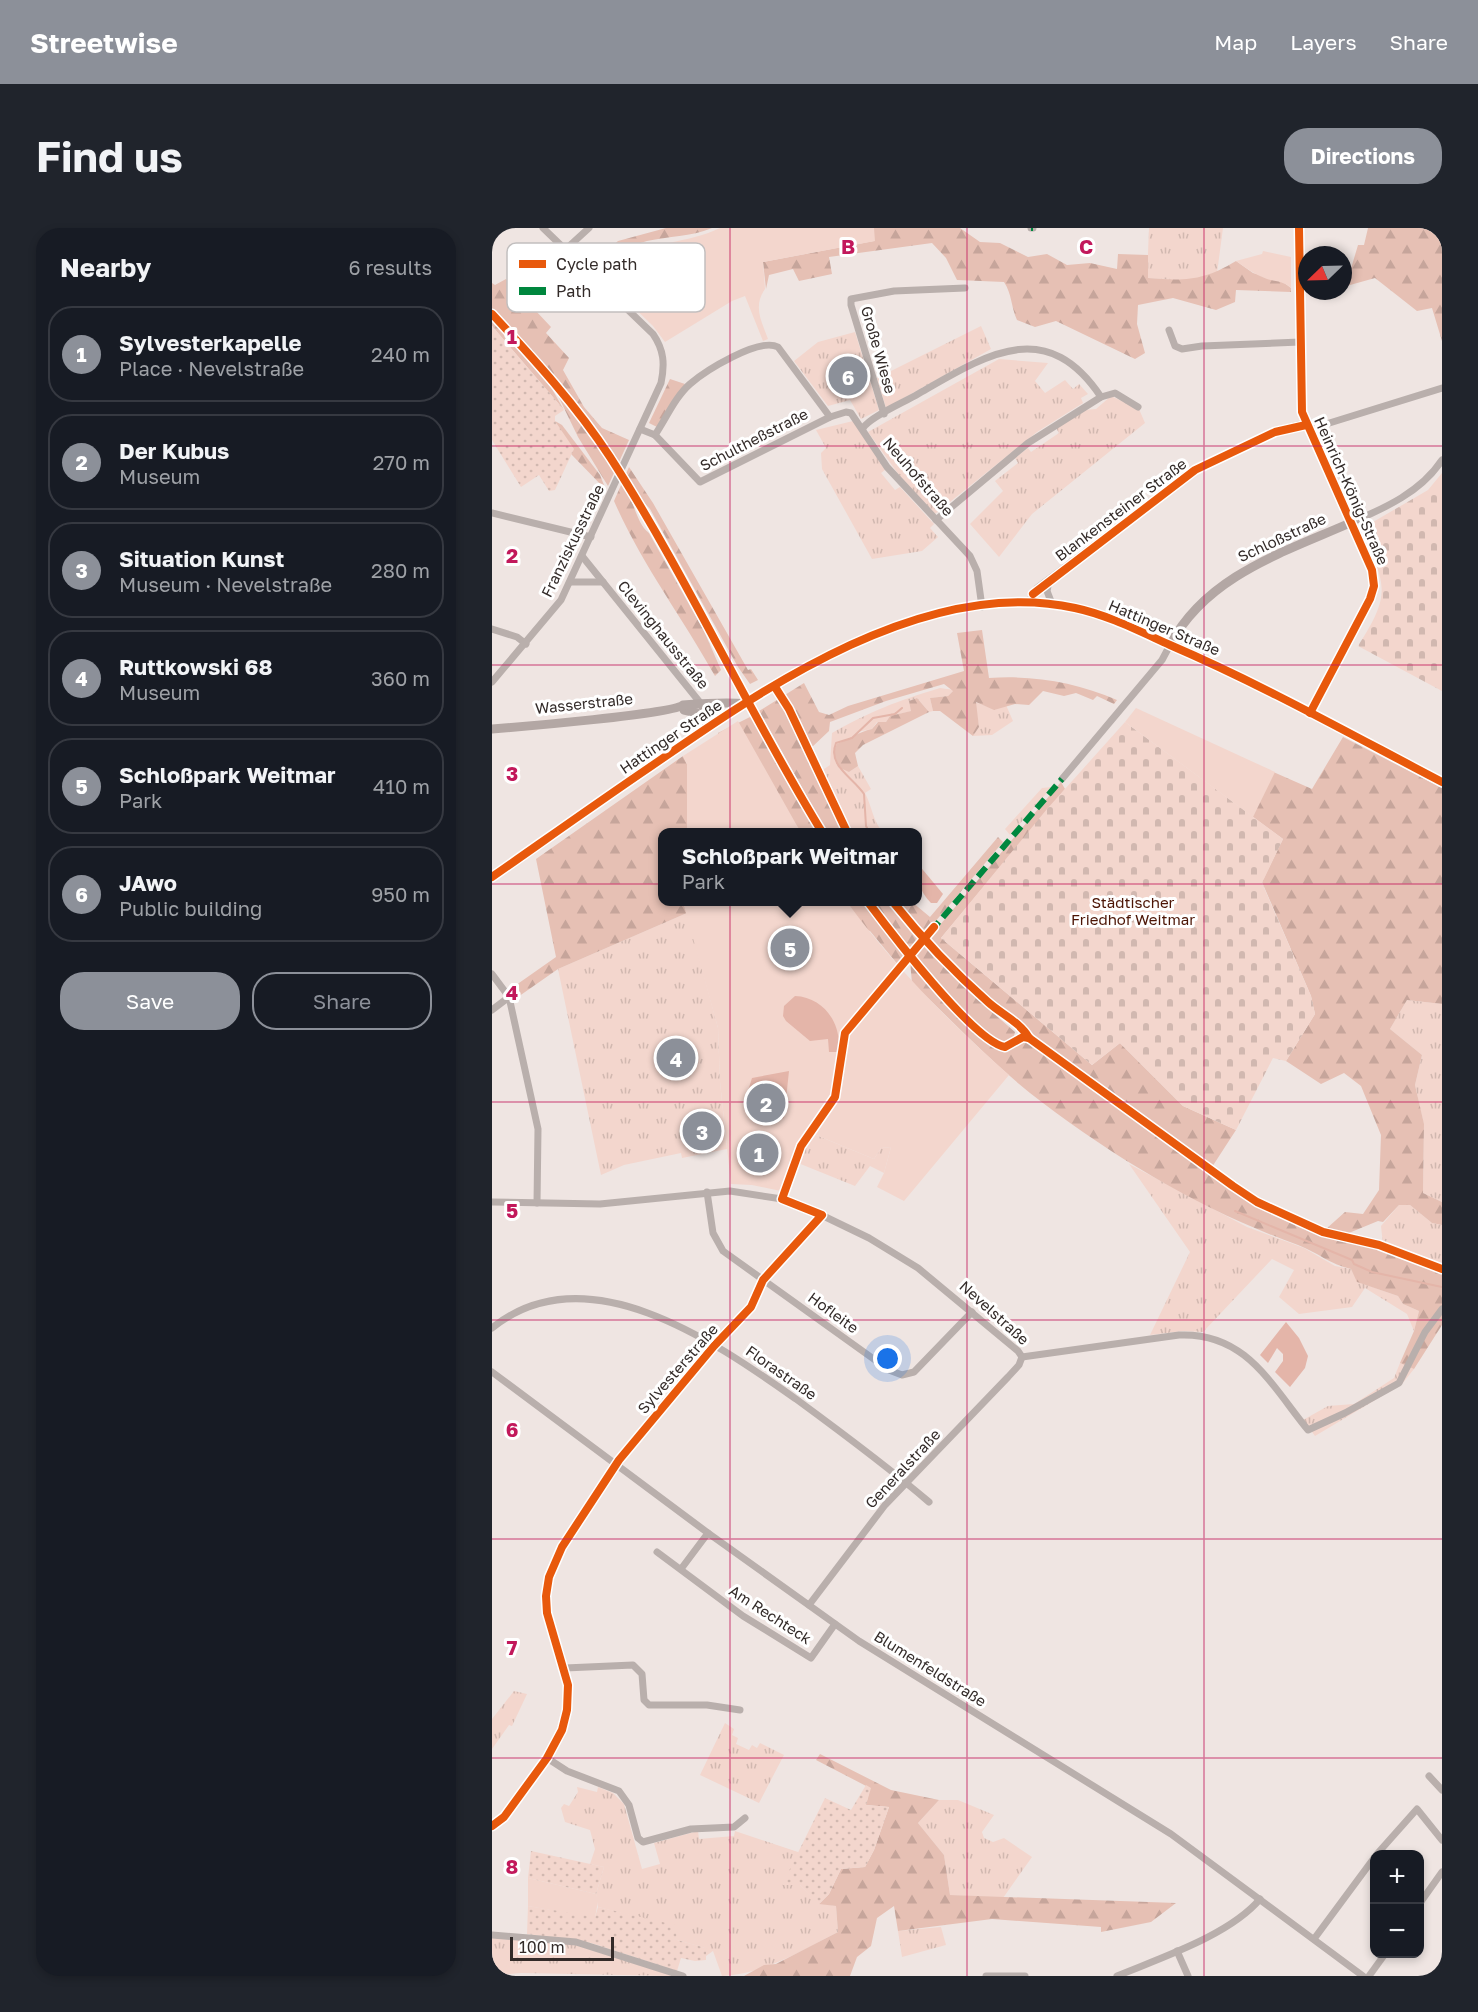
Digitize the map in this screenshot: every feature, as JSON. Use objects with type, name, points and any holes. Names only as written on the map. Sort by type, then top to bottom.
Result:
[{"type":"main road","name":"Heinrich-König-Straße","points":[[1299,228],[1301,404],[1306,425],[1372,570],[1374,586],[1363,612],[1310,713]]},
{"type":"main road","name":"Schloßstraße","points":[[1170,645],[1199,606],[1232,579],[1279,553],[1350,523]]},
{"type":"main road","name":"Hattinger Straße","points":[[492,877],[711,725],[840,650],[888,628],[920,618],[982,606],[1052,604],[1096,614],[1234,673],[1442,782]]},
{"type":"main road","name":"Wasserstraße","points":[[492,729],[679,708],[683,705],[725,705],[733,702],[744,704]]},
{"type":"main road","points":[[702,705],[711,725]]},
{"type":"main road","points":[[679,708],[697,713],[711,725]]},
{"type":"street","name":"Franziskusstraße","points":[[543,228],[559,243]]},
{"type":"street","points":[[573,243],[589,228]]},
{"type":"street","name":"Große Wiese","points":[[884,414],[851,299],[894,291],[964,288]]},
{"type":"street","name":"Franziskusstraße","points":[[492,682],[558,605],[661,383],[664,369],[661,349],[648,328],[631,312]]},
{"type":"street","points":[[1169,330],[1175,346],[1182,349],[1202,346],[1300,342]]},
{"type":"street","points":[[655,435],[689,385],[729,359],[768,345],[778,347],[830,417]]},
{"type":"street","points":[[863,428],[976,362],[1000,352],[1022,348],[1047,351],[1071,363],[1101,398]]},
{"type":"street","name":"Blankensteiner Straße","points":[[1028,603],[1037,588],[1195,470],[1275,432],[1306,425],[1323,425],[1442,388]]},
{"type":"street","points":[[936,520],[1028,443],[1101,398],[1114,393],[1138,407]]},
{"type":"street","name":"Neuhofstraße","points":[[830,417],[849,412],[863,428],[887,467],[974,563],[982,606]]},
{"type":"street","name":"Schultheßstraße","points":[[640,429],[655,435],[700,482],[830,417]]},
{"type":"street","name":"Schloßstraße","points":[[1350,523],[1424,483],[1442,460]]},
{"type":"street","points":[[492,513],[591,537]]},
{"type":"street","name":"Clevinghausstraße","points":[[582,556],[702,705]]},
{"type":"street","name":"Blankensteiner Straße","points":[[1049,581],[1047,591],[1052,604]]},
{"type":"street","name":"Clevinghausstraße","points":[[570,582],[603,582]]},
{"type":"street","points":[[492,629],[517,637],[526,644]]},
{"type":"street","name":"Schloßstraße","points":[[1062,779],[1162,660],[1170,645]]},
{"type":"street","points":[[492,974],[509,997],[539,1134],[537,1203]]},
{"type":"street","points":[[492,1010],[509,997]]},
{"type":"street","name":"Nevelstraße","points":[[492,1202],[600,1204],[730,1191],[769,1196],[822,1215],[869,1238],[918,1268],[972,1311],[1022,1357],[1179,1335],[1204,1335],[1234,1347],[1257,1366],[1271,1380],[1308,1430],[1345,1413],[1399,1383],[1425,1332],[1442,1309]]},
{"type":"street","name":"Hofleite","points":[[707,1192],[712,1233],[718,1246],[889,1370],[901,1374],[918,1368],[972,1311]]},
{"type":"street","points":[[763,1280],[822,1215]]},
{"type":"street","name":"Sylvesterstraße","points":[[492,1826],[504,1817],[547,1758],[562,1730],[567,1710],[568,1692],[565,1668],[547,1613],[548,1581],[562,1547],[617,1466],[657,1413],[714,1346],[751,1307],[760,1290]]},
{"type":"street","name":"Florastraße","points":[[492,1328],[511,1314],[535,1304],[556,1300],[591,1300],[656,1315],[714,1346],[819,1416],[929,1502]]},
{"type":"street","name":"Generalstraße","points":[[810,1605],[880,1510],[1019,1365],[1022,1357]]},
{"type":"street","name":"Blumenfeldstraße","points":[[492,1372],[708,1533],[835,1624],[1171,1834],[1363,1976]]},
{"type":"street","points":[[681,1569],[708,1533]]},
{"type":"street","name":"Am Rechteck","points":[[657,1552],[743,1616],[811,1658],[835,1624]]},
{"type":"street","points":[[565,1668],[633,1665],[642,1674],[644,1700],[649,1705],[707,1705],[740,1710]]},
{"type":"street","points":[[547,1758],[567,1771],[619,1791],[629,1805],[638,1838],[643,1842],[691,1829],[735,1827],[745,1818]]},
{"type":"street","points":[[1429,1776],[1442,1790]]},
{"type":"street","points":[[1381,1850],[1417,1809],[1442,1840]]},
{"type":"street","points":[[1314,1939],[1370,1864]]},
{"type":"street","points":[[1424,1896],[1442,1872]]},
{"type":"street","points":[[1117,1976],[1177,1951],[1239,1916],[1260,1899]]},
{"type":"street","points":[[492,1935],[576,1942],[683,1976]]},
{"type":"street","points":[[1177,1951],[1188,1976]]},
{"type":"street","points":[[1369,1976],[1382,1958]]},
{"type":"street","points":[[986,1976],[1025,1976]]},
{"type":"green space","points":[[666,228],[712,228],[688,235],[641,243],[616,243]]},
{"type":"green space","points":[[720,228],[874,228],[875,241],[763,262],[765,289],[759,301],[759,307],[768,339],[763,341],[745,296],[732,301],[665,342],[639,312],[705,312],[705,243],[670,243]]},
{"type":"green space","points":[[874,228],[960,228],[980,242],[1000,243],[1028,257],[1047,254],[1067,265],[1090,263],[1117,269],[1118,254],[1148,255],[1148,278],[1194,278],[1214,273],[1236,261],[1253,273],[1283,282],[1291,288],[1291,292],[1236,290],[1235,302],[1216,310],[1173,298],[1138,305],[1137,324],[1145,353],[1135,359],[1056,321],[1035,327],[1017,320],[1009,291],[1004,282],[957,280],[946,258],[932,243],[829,257],[832,274],[799,281],[793,269],[769,275],[766,289],[763,262],[874,241]]},
{"type":"green space","points":[[1149,228],[1223,228],[1217,273],[1189,281],[1147,278]]},
{"type":"green space","points":[[1368,228],[1442,228],[1442,341],[1432,308],[1417,311],[1375,278],[1352,284],[1352,265],[1358,245],[1364,245]]},
{"type":"green space","points":[[1263,251],[1291,257],[1291,288],[1283,283],[1267,279],[1236,261],[1262,254]]},
{"type":"green space","points":[[507,280],[507,312],[537,312],[551,327],[546,333],[569,358],[563,370],[584,407],[602,428],[629,440],[608,486],[578,437],[548,375],[608,457],[611,456],[610,449],[551,374],[492,310],[492,283],[495,285]]},
{"type":"green space","points":[[492,316],[540,368],[564,410],[492,326]]},
{"type":"green space","points":[[492,326],[564,410],[555,416],[555,421],[574,449],[555,490],[549,491],[539,475],[521,487],[492,440]]},
{"type":"green space","points":[[981,326],[991,349],[886,408],[877,378]]},
{"type":"green space","points":[[855,332],[879,410],[861,419],[850,400],[828,406],[794,361],[818,342]]},
{"type":"green space","points":[[999,359],[1048,363],[1035,381],[1045,393],[1065,380],[1073,389],[1079,384],[1088,394],[1081,398],[1083,403],[1037,432],[935,514],[899,475],[868,432]]},
{"type":"green space","points":[[670,379],[685,384],[657,427],[649,423]]},
{"type":"green space","points":[[1111,396],[1139,409],[1145,423],[1032,514],[999,557],[970,524],[1003,491],[995,481],[1018,463],[1015,458],[1028,448],[1031,452],[1059,433],[1056,428],[1085,410],[1096,409]]},
{"type":"green space","points":[[555,421],[562,425],[600,475],[606,490],[571,454]]},
{"type":"green space","points":[[853,421],[885,470],[881,473],[895,490],[900,487],[934,524],[930,528],[938,537],[922,551],[872,559],[822,469],[821,453],[826,448],[816,430]]},
{"type":"green space","points":[[629,467],[653,503],[748,670],[751,669],[758,680],[750,684],[738,667],[650,509],[630,488],[628,494],[639,520],[649,533],[704,631],[721,670],[715,676],[649,568],[614,501]]},
{"type":"green space","points":[[1442,473],[1442,691],[1358,646],[1377,613],[1382,588],[1376,563],[1361,529],[1428,490]]},
{"type":"green space","points":[[982,630],[989,678],[1054,681],[1117,700],[1114,704],[1097,696],[1093,700],[1076,693],[1064,696],[1043,691],[1029,705],[1015,704],[994,710],[976,702],[979,727],[973,736],[940,711],[933,711],[930,698],[948,696],[953,691],[944,684],[886,701],[830,722],[829,731],[811,748],[815,773],[843,828],[825,828],[759,711],[804,683],[819,712],[829,715],[848,706],[964,671],[957,633]]},
{"type":"green space","points":[[940,688],[954,690],[948,696],[930,698],[933,711],[929,712],[917,698],[909,701],[912,711],[890,716],[886,722],[877,722],[872,729],[857,732],[849,772],[858,766],[871,789],[865,793],[880,828],[848,828],[821,771],[830,765],[832,733],[884,707]]},
{"type":"green space","points":[[917,698],[929,712],[863,745],[855,753],[858,766],[849,772],[838,767],[833,752],[837,744],[872,729],[878,722],[886,722],[890,716],[911,711],[909,701]]},
{"type":"green space","points":[[975,702],[994,709],[1006,705],[1013,721],[992,735],[973,736],[979,727]]},
{"type":"green space","points":[[1136,708],[1275,772],[1253,817],[1125,722]]},
{"type":"green space","points":[[752,716],[817,828],[731,828],[718,733]]},
{"type":"green space","points":[[738,721],[799,828],[687,828],[687,764],[683,756]]},
{"type":"green space","name":"Städtischer Friedhof Weitmar","points":[[1125,722],[1283,839],[1262,883],[1311,996],[1315,1014],[1286,1061],[1273,1058],[1236,1130],[1183,1106],[1120,1043],[1092,1065],[941,938],[1047,809]]},
{"type":"green space","points":[[1343,737],[1442,788],[1442,1004],[1407,1000],[1390,1029],[1422,1055],[1415,1085],[1424,1124],[1423,1193],[1442,1202],[1442,1225],[1432,1223],[1410,1205],[1399,1205],[1383,1222],[1378,1221],[1344,1235],[1326,1229],[1345,1212],[1363,1214],[1379,1190],[1381,1135],[1361,1086],[1344,1073],[1321,1084],[1286,1061],[1315,1014],[1311,996],[1262,882],[1283,839],[1253,817],[1226,751],[1312,789]]},
{"type":"green space","points":[[683,756],[687,764],[689,826],[688,828],[658,828],[658,906],[684,906],[687,913],[558,969],[515,999],[509,990],[556,957],[536,859]]},
{"type":"green space","points":[[1061,782],[1065,789],[941,938],[1092,1065],[1120,1043],[1183,1106],[1236,1130],[1212,1167],[1085,1076],[989,1001],[928,939]]},
{"type":"green space","points":[[1052,787],[1010,835],[1005,829],[1042,788]]},
{"type":"green space","points":[[998,837],[1003,842],[911,950],[876,906],[917,906],[930,917]]},
{"type":"green space","points":[[684,906],[850,906],[883,948],[923,992],[1009,1075],[904,1201],[877,1187],[884,1173],[891,1147],[881,1148],[874,1159],[816,1135],[804,1145],[788,1187],[790,1193],[752,1185],[731,1184],[720,1082],[718,1028]]},
{"type":"green space","points":[[785,906],[867,906],[907,956],[899,966],[870,931]]},
{"type":"green space","points":[[687,913],[718,1028],[720,1082],[727,1149],[682,1158],[681,1153],[624,1165],[601,1175],[558,969]]},
{"type":"green space","points":[[925,944],[970,993],[1015,1032],[1013,1040],[1005,1044],[1000,1043],[965,1012],[915,955]]},
{"type":"green space","points":[[910,961],[995,1048],[1005,1051],[1019,1043],[1027,1042],[1250,1200],[1302,1226],[1389,1251],[1442,1271],[1442,1325],[1414,1369],[1400,1363],[1414,1331],[1419,1311],[1403,1304],[1398,1296],[1357,1282],[1351,1269],[1337,1265],[1305,1248],[1230,1217],[1165,1184],[1073,1125],[1009,1075],[912,983]]},
{"type":"green space","points":[[1407,1000],[1442,1004],[1442,1202],[1423,1193],[1424,1125],[1415,1085],[1422,1055],[1390,1029]]},
{"type":"green space","points":[[816,1135],[874,1159],[881,1148],[891,1147],[884,1173],[870,1166],[855,1186],[798,1163],[804,1145]]},
{"type":"green space","points":[[1129,1164],[1247,1227],[1304,1248],[1335,1266],[1351,1269],[1358,1282],[1398,1296],[1403,1304],[1419,1311],[1414,1331],[1407,1314],[1365,1288],[1352,1307],[1299,1314],[1279,1297],[1294,1270],[1272,1259],[1203,1332],[1183,1331],[1150,1335],[1190,1252]]},
{"type":"green space","points":[[1399,1205],[1410,1205],[1432,1223],[1442,1225],[1442,1268],[1383,1245],[1381,1226]]},
{"type":"green space","points":[[1400,1363],[1414,1369],[1402,1384],[1315,1436],[1303,1420],[1328,1406],[1354,1404],[1394,1378]]},
{"type":"green space","points":[[514,1691],[527,1694],[512,1726],[509,1725],[492,1749],[492,1719]]},
{"type":"green space","points":[[725,1723],[734,1729],[732,1735],[738,1738],[736,1744],[749,1750],[752,1745],[757,1748],[760,1743],[784,1755],[759,1803],[700,1775]]},
{"type":"green space","points":[[820,1754],[891,1790],[939,1800],[918,1823],[944,1855],[950,1895],[1176,1903],[1151,1922],[1101,1932],[1101,1927],[992,1919],[898,1931],[894,1906],[877,1918],[871,1946],[857,1957],[850,1976],[744,1976],[764,1965],[776,1964],[838,1932],[836,1906],[819,1904],[829,1894],[841,1869],[865,1867],[874,1850],[889,1807],[866,1805],[870,1788],[816,1760]]},
{"type":"green space","points":[[866,1785],[871,1788],[866,1805],[889,1807],[874,1850],[865,1867],[841,1869],[829,1894],[819,1904],[800,1885],[782,1885],[825,1798],[851,1810]]},
{"type":"green space","points":[[577,1787],[597,1792],[598,1787],[613,1793],[624,1804],[642,1869],[660,1864],[654,1843],[698,1831],[699,1839],[734,1836],[735,1831],[798,1852],[800,1885],[819,1903],[836,1906],[838,1932],[767,1966],[753,1971],[722,1976],[713,1951],[706,1956],[705,1948],[677,1940],[665,1924],[598,1907],[596,1894],[604,1867],[590,1864],[595,1849],[590,1830],[565,1822],[561,1808],[564,1804],[569,1806],[578,1792]]},
{"type":"green space","points":[[939,1800],[958,1800],[994,1815],[982,1832],[984,1838],[993,1842],[1004,1838],[1032,1857],[1003,1898],[950,1895],[944,1855],[918,1823]]},
{"type":"green space","points":[[531,1851],[604,1867],[596,1894],[528,1878]]},
{"type":"green space","points":[[528,1878],[596,1894],[598,1901],[595,1918],[528,1906]]},
{"type":"green space","points":[[528,1906],[595,1917],[598,1907],[675,1925],[677,1940],[706,1948],[706,1960],[695,1961],[681,1958],[677,1971],[591,1943],[527,1934]]},
{"type":"green space","points":[[941,1927],[946,1945],[902,1957],[898,1931]]},
{"type":"green space","points":[[492,1937],[564,1941],[673,1976],[521,1973],[492,1976]]},
{"type":"shaded area","points":[[922,869],[943,894],[937,903],[931,903],[922,892]]},
{"type":"shaded area","points":[[795,996],[815,1001],[829,1014],[837,1032],[838,1052],[829,1052],[828,1039],[810,1041],[786,1021],[783,1016],[784,1006]]},
{"type":"shaded area","points":[[789,1071],[784,1118],[780,1120],[750,1117],[747,1094],[752,1078]],"holes":[[[782,1092],[780,1114],[753,1113],[754,1093]]]},
{"type":"shaded area","points":[[1286,1322],[1299,1338],[1308,1356],[1305,1368],[1290,1387],[1275,1372],[1283,1361],[1283,1354],[1277,1348],[1268,1363],[1260,1355]]},
{"type":"waterway","points":[[867,828],[864,794],[838,765],[834,751],[836,743],[852,738],[873,718],[895,714],[902,708]]},
{"type":"waterway","points":[[1235,1211],[1352,1260],[1354,1264],[1372,1272],[1442,1287]]},
{"type":"tram line","points":[[492,879],[705,731],[806,669],[860,642],[915,621],[972,608],[1028,604],[1085,612],[1108,619],[1243,680],[1442,783]]},
{"type":"marked path","points":[[931,931],[1062,779]]},
{"type":"cycle path","points":[[1299,228],[1302,412],[1372,570],[1374,586],[1370,599],[1310,713]]},
{"type":"cycle path","points":[[492,314],[569,401],[610,457],[665,549],[768,739],[820,828]]},
{"type":"cycle path","points":[[1033,594],[1195,470],[1275,432],[1306,425]]},
{"type":"cycle path","points":[[492,877],[695,736],[796,673],[850,645],[906,623],[962,608],[1019,602],[1075,608],[1135,629],[1239,677],[1442,782]]},
{"type":"cycle path","points":[[775,687],[789,709],[845,828]]},
{"type":"cycle path","points":[[871,906],[933,983],[973,1026],[991,1040],[1005,1047],[1023,1037],[1029,1038]]},
{"type":"cycle path","points":[[896,906],[950,966],[988,1002],[1021,1027],[1029,1038],[1257,1202],[1323,1232],[1379,1245],[1442,1269]]},
{"type":"cycle path","points":[[492,1826],[504,1817],[547,1758],[562,1730],[567,1710],[568,1685],[547,1613],[546,1596],[549,1577],[562,1547],[619,1460],[714,1346],[751,1307],[763,1280],[822,1215],[782,1199],[801,1146],[835,1097],[845,1033],[934,927]]},
{"type":"place","name":"JAwo","points":[[848,376]]},
{"type":"place","name":"Schloßpark Weitmar","points":[[790,948]]},
{"type":"place","name":"Ruttkowski 68","points":[[676,1058]]},
{"type":"place","name":"Der Kubus","points":[[766,1103]]},
{"type":"place","name":"Situation Kunst","points":[[702,1131]]},
{"type":"place","name":"Sylvesterkapelle","points":[[759,1153]]}]
